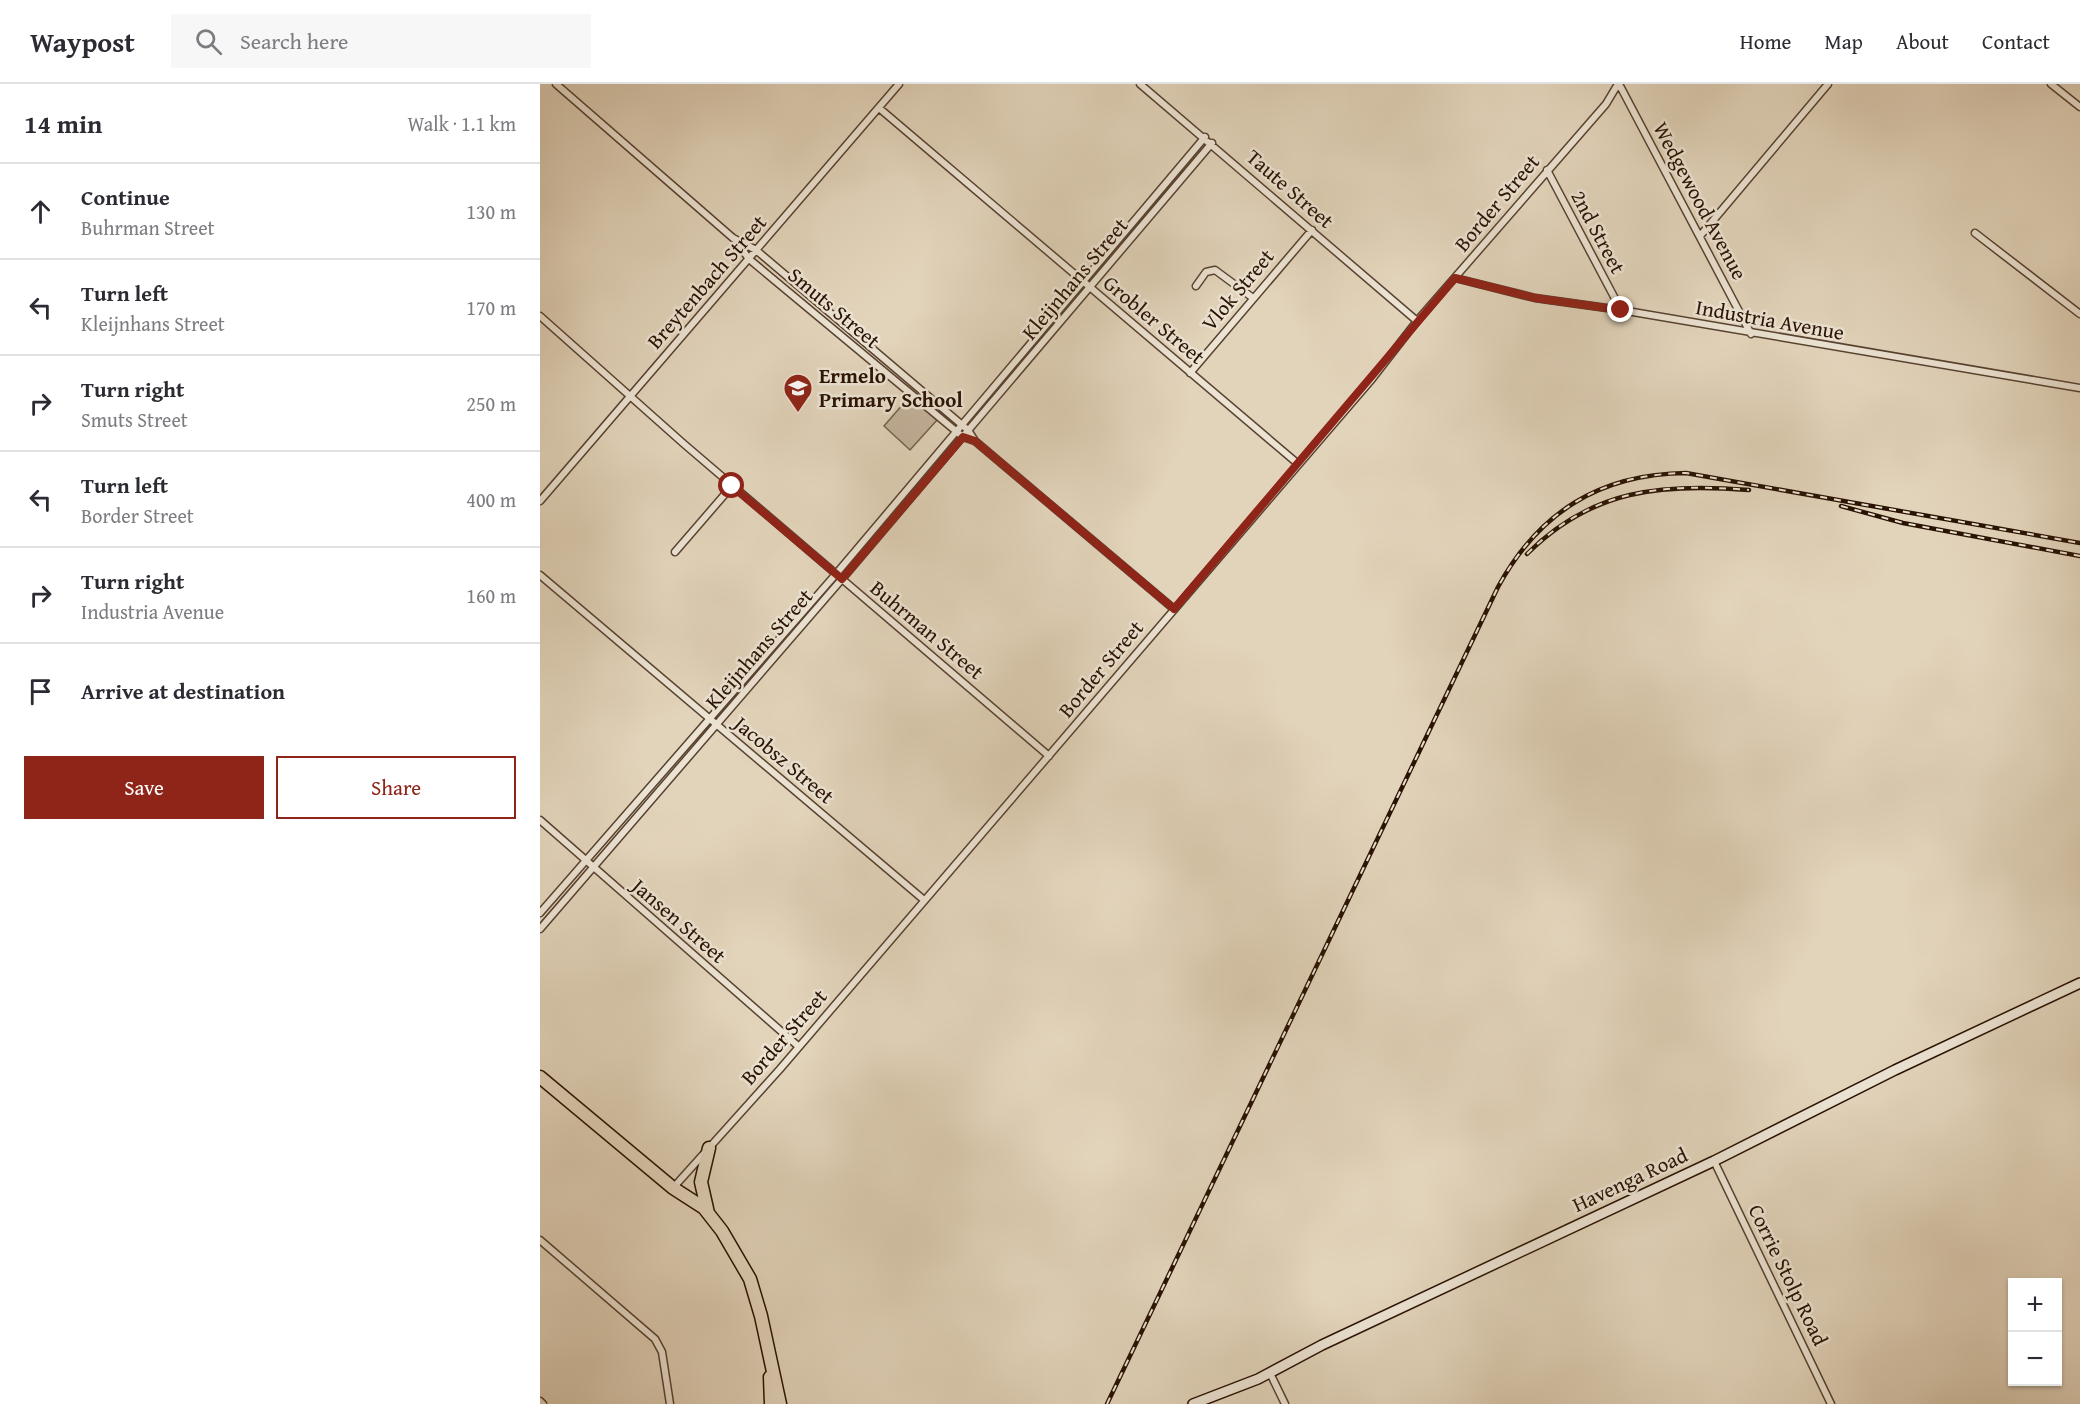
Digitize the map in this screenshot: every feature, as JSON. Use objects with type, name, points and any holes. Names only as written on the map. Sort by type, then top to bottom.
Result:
[{"type":"highway","points":[[540,1077],[673,1188],[708,1213],[734,1248],[750,1279],[761,1316],[780,1404]]},
{"type":"highway","points":[[708,1213],[701,1182],[709,1148]]},
{"type":"highway","points":[[771,1370],[771,1404]]},
{"type":"street","name":"Smuts Street","points":[[556,84],[733,238],[749,258],[963,437],[975,441]]},
{"type":"street","name":"Breytenbach Street","points":[[540,501],[898,84]]},
{"type":"street","name":"Taute Street","points":[[1140,84],[1205,137],[1417,321]]},
{"type":"street","name":"Border Street","points":[[673,1188],[1049,756],[1297,463],[1372,379],[1417,321],[1606,104],[1618,84]]},
{"type":"street","name":"Wedgewood Avenue","points":[[1618,84],[1751,334]]},
{"type":"street","points":[[1700,236],[1828,84]]},
{"type":"street","points":[[2051,84],[2080,107]]},
{"type":"street","name":"Grobler Street","points":[[879,108],[1297,463]]},
{"type":"street","name":"Kleijnhans Street","points":[[540,929],[963,437],[1205,137]]},
{"type":"street","name":"Kleijnhans Street","points":[[540,913],[836,574],[962,425],[1212,143]]},
{"type":"street","name":"2nd Street","points":[[1547,170],[1621,310]]},
{"type":"street","name":"Vlok Street","points":[[1190,373],[1312,230]]},
{"type":"street","points":[[1975,233],[2080,314]]},
{"type":"street","name":"Smuts Street","points":[[733,238],[756,250],[968,430],[975,441],[1174,609]]},
{"type":"street","points":[[1196,286],[1206,272],[1215,270],[1253,298]]},
{"type":"street","name":"Industria Avenue","points":[[1455,278],[1535,298],[1621,310],[1751,334],[2080,388]]},
{"type":"street","name":"Buhrman Street","points":[[540,316],[732,486],[1049,756]]},
{"type":"street","points":[[675,552],[732,486]]},
{"type":"street","name":"Jacobsz Street","points":[[540,575],[924,900]]},
{"type":"street","name":"Jansen Street","points":[[540,820],[798,1046]]},
{"type":"street","name":"Havenga Road","points":[[1192,1404],[1227,1393],[1270,1373],[1322,1345],[1714,1161],[1893,1071],[2080,983]]},
{"type":"street","name":"Corrie Stolp Road","points":[[1714,1161],[1831,1404]]},
{"type":"street","points":[[540,1240],[651,1334],[662,1352],[670,1404]]},
{"type":"street","points":[[1270,1373],[1285,1404]]},
{"type":"shaded area","points":[[910,396],[937,420],[910,450],[884,426]]},
{"type":"railway","points":[[1107,1404],[1498,587],[1514,561],[1553,518],[1575,502],[1626,481],[1655,475],[1686,473],[2080,543]]},
{"type":"railway","points":[[1527,554],[1552,532],[1577,516],[1603,503],[1630,495],[1687,488],[1749,490]]},
{"type":"railway","points":[[1841,506],[1903,523],[2080,556]]},
{"type":"place","name":"Ermelo Primary School","points":[[798,414]]},
{"type":"route","points":[[732,486],[842,579],[963,437],[975,441],[1174,609],[1297,463],[1372,379],[1417,321],[1455,278],[1535,298],[1621,310]]}]
